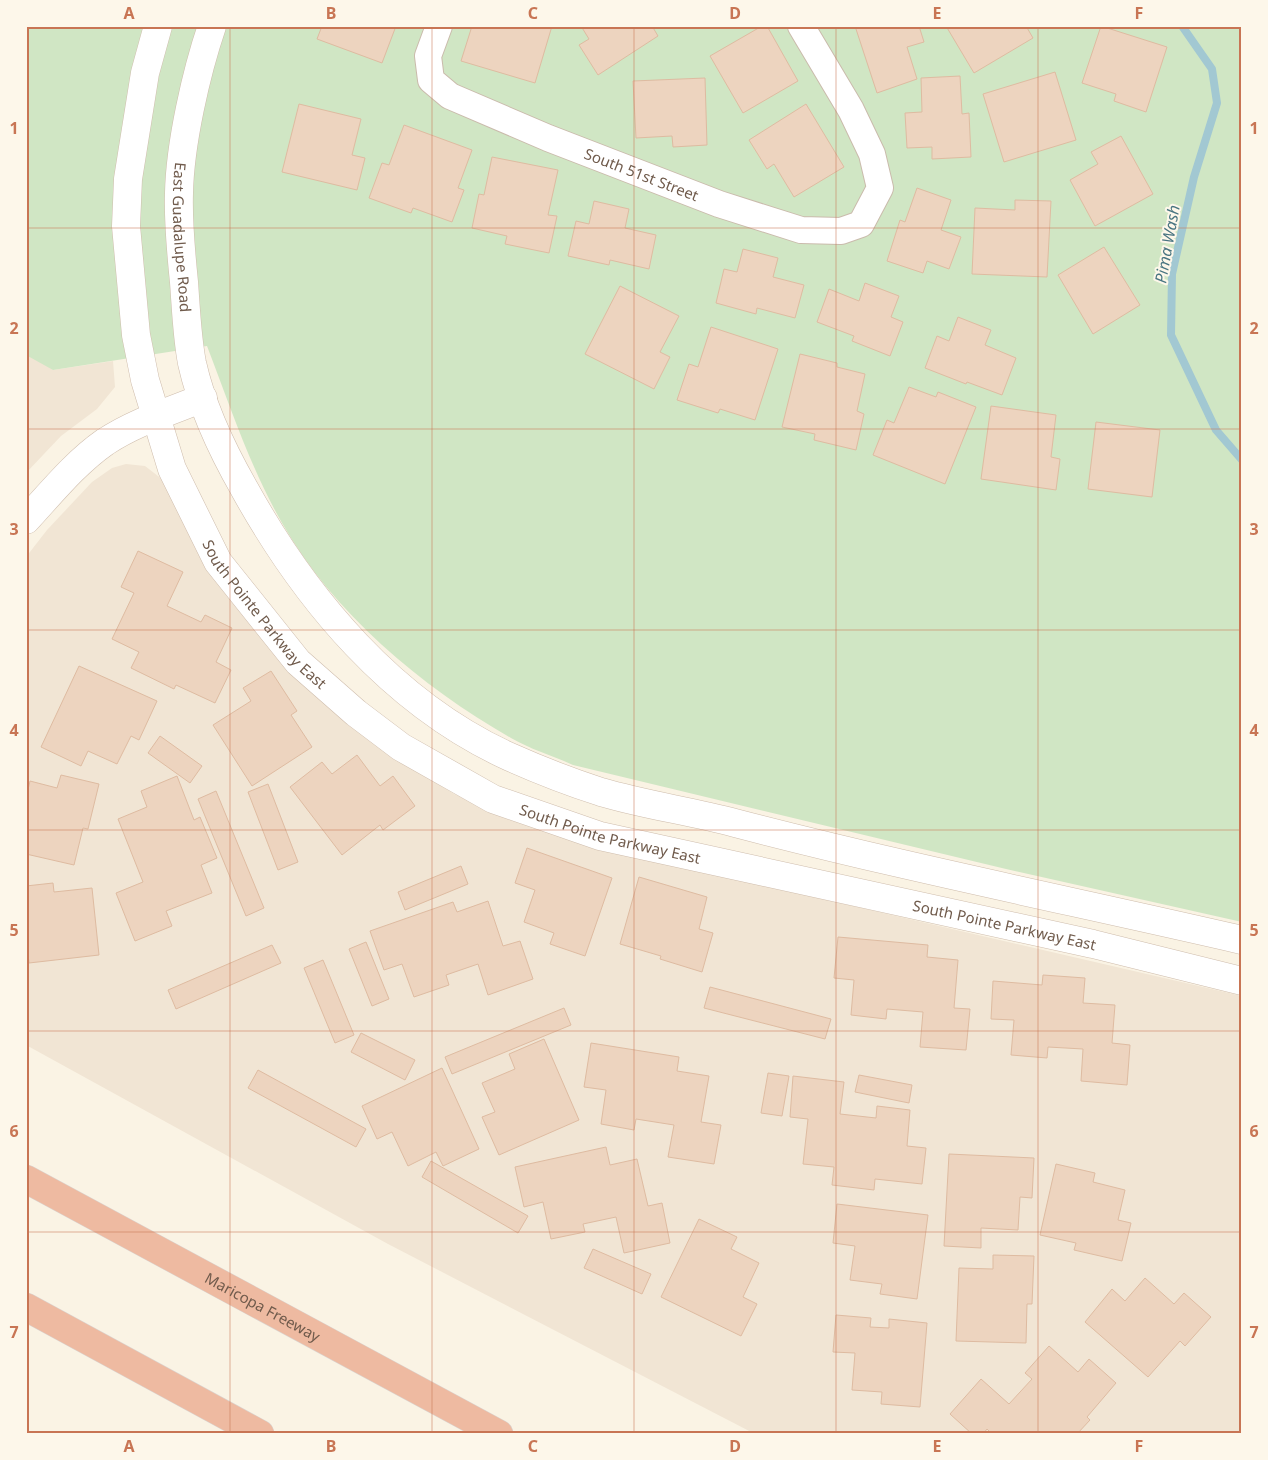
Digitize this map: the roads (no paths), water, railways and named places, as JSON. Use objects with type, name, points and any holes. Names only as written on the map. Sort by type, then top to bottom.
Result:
[{"type":"highway","name":"Maricopa Freeway","points":[[26,1179],[499,1434]]},
{"type":"highway","points":[[26,1307],[260,1434]]},
{"type":"main road","points":[[155,417],[136,335],[126,226],[134,133],[145,73],[158,26]]},
{"type":"main road","name":"East Guadalupe Road","points":[[203,398],[192,364],[187,322],[179,227],[179,190],[183,147],[212,26]]},
{"type":"main road","points":[[26,520],[59,484],[104,443],[155,417],[203,398],[219,444],[264,526],[313,596],[372,662],[415,698],[464,732],[506,755],[585,786],[647,804],[725,820],[847,852],[1242,940]]},
{"type":"main road","name":"South Pointe Parkway East","points":[[155,417],[172,469],[218,562],[298,662],[356,713],[401,747],[494,798],[600,836],[1093,944],[1242,981]]},
{"type":"street","name":"South 51st Street","points":[[439,26],[428,56],[430,80],[450,96],[548,138],[719,204],[801,230],[841,231],[861,224],[880,188],[872,154],[851,110],[801,26]]},
{"type":"waterway","name":"Pima Wash","points":[[1182,26],[1212,69],[1217,103],[1194,177],[1172,274],[1171,335],[1216,430],[1242,460]]}]
